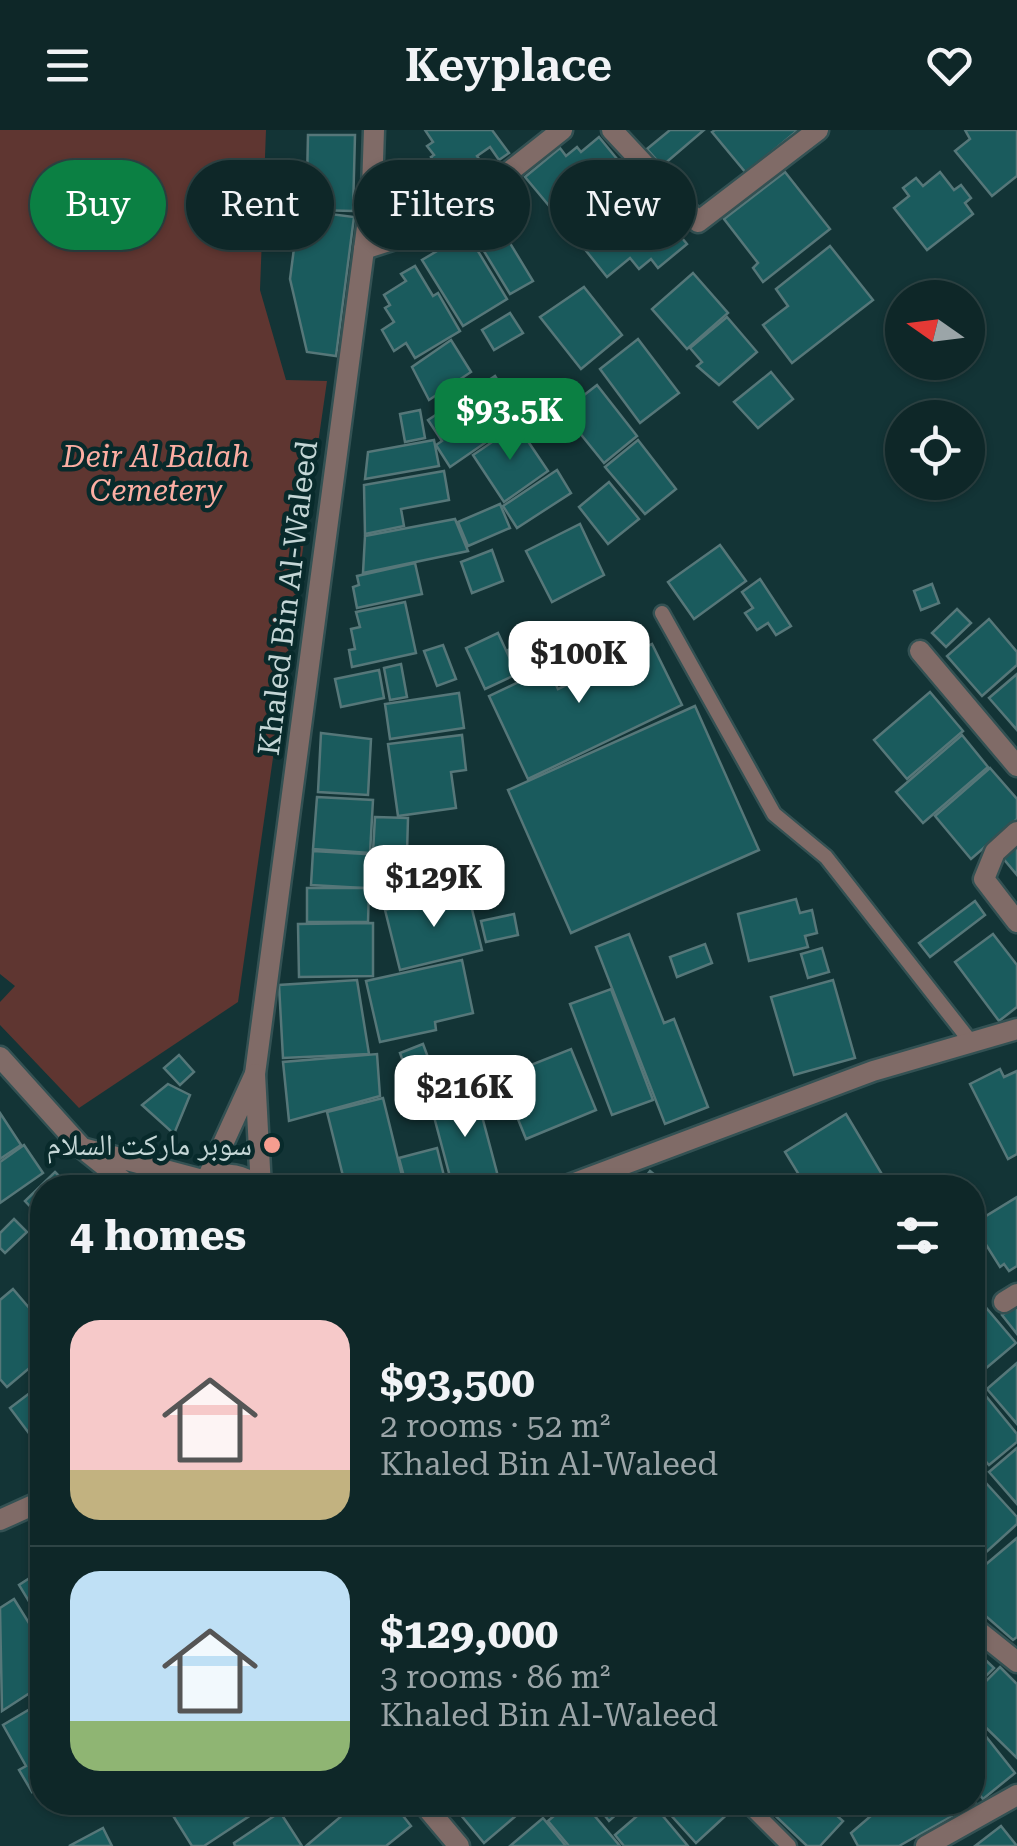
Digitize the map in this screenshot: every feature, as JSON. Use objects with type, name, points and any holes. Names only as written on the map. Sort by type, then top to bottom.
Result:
[{"type":"street","name":"Khaled Bin Al-Waleed","points":[[373,160],[374,130]]},
{"type":"street","points":[[524,160],[562,130]]},
{"type":"street","points":[[612,130],[698,222],[818,130]]},
{"type":"street","name":"Khaled Bin Al-Waleed","points":[[255,1074],[364,250]]},
{"type":"street","points":[[920,651],[1017,766]]},
{"type":"street","points":[[1017,832],[995,852],[984,879],[1017,922]]},
{"type":"street","points":[[595,1175],[873,1070],[1017,1029]]},
{"type":"street","points":[[0,1057],[82,1148],[116,1175]]},
{"type":"street","points":[[206,1175],[255,1074]]},
{"type":"street","points":[[255,1074],[259,1175]]},
{"type":"street","points":[[82,1148],[172,1175]]},
{"type":"street","points":[[0,1520],[30,1506]]},
{"type":"street","points":[[985,1636],[1017,1662]]},
{"type":"street","points":[[985,1813],[1017,1795]]},
{"type":"street","points":[[433,1815],[459,1846]]},
{"type":"street","points":[[926,1846],[981,1815]]},
{"type":"lane","points":[[662,613],[774,814],[826,857],[971,1042]]},
{"type":"lane","points":[[758,1815],[789,1846]]},
{"type":"green space","name":"Deir Al Balah Cemetery","points":[[0,130],[266,130],[265,160],[186,160],[186,250],[262,250],[260,290],[286,380],[327,381],[238,1002],[79,1108],[0,1025],[0,1002],[15,986],[0,974]]},
{"type":"building","points":[[425,130],[492,130],[509,153],[499,160],[490,147],[477,156],[480,160],[433,160],[427,146],[433,142]]},
{"type":"building","points":[[670,130],[704,130],[669,160],[657,160],[647,149]]},
{"type":"building","points":[[798,130],[746,173],[712,132]]},
{"type":"building","points":[[965,130],[1017,130],[1017,176],[992,196],[955,151],[970,139]]},
{"type":"building","points":[[308,135],[355,135],[353,211],[334,211],[334,160],[307,160]]},
{"type":"building","points":[[599,137],[618,160],[550,160],[550,207],[530,183],[530,173],[560,148],[566,156],[577,147],[581,152]]},
{"type":"building","points":[[785,172],[830,229],[763,282],[753,268],[758,263],[724,219]]},
{"type":"building","points":[[940,172],[954,190],[961,185],[971,198],[965,203],[973,214],[927,250],[894,208],[909,196],[903,188],[916,178],[923,186]]},
{"type":"building","points":[[334,214],[354,217],[336,356],[307,352],[290,279],[294,250],[334,250]]},
{"type":"building","points":[[830,246],[873,300],[792,363],[763,325],[788,306],[776,289]]},
{"type":"building","points":[[439,250],[477,250],[507,299],[463,326],[422,260]]},
{"type":"building","points":[[483,250],[514,250],[533,281],[510,294]]},
{"type":"building","points":[[585,250],[680,250],[658,268],[651,259],[639,269],[630,258],[607,277]]},
{"type":"building","points":[[415,266],[433,296],[438,293],[460,331],[415,358],[406,343],[394,351],[382,330],[394,322],[385,308],[390,305],[384,295],[406,281],[401,274]]},
{"type":"building","points":[[693,273],[728,313],[687,349],[652,309]]},
{"type":"building","points":[[584,287],[622,335],[581,369],[540,317]]},
{"type":"building","points":[[510,313],[523,333],[494,350],[482,330]]},
{"type":"building","points":[[727,317],[757,352],[719,385],[697,366],[702,362],[690,348]]},
{"type":"building","points":[[638,339],[679,393],[640,423],[600,369]]},
{"type":"building","points":[[451,340],[471,372],[429,400],[412,367]]},
{"type":"building","points":[[771,372],[793,399],[758,428],[734,402]]},
{"type":"building","points":[[495,376],[507,395],[494,404],[501,414],[487,423],[495,436],[450,467],[436,445],[442,441],[428,420]]},
{"type":"building","points":[[597,385],[637,436],[604,463],[566,416]]},
{"type":"building","points":[[420,410],[425,438],[405,442],[400,414]]},
{"type":"building","points":[[517,425],[548,471],[504,502],[473,455]]},
{"type":"building","points":[[434,440],[439,466],[365,479],[368,452]]},
{"type":"building","points":[[638,440],[676,489],[645,514],[605,467]]},
{"type":"building","points":[[557,470],[571,493],[517,528],[503,506]]},
{"type":"building","points":[[444,471],[449,500],[401,509],[404,526],[365,534],[364,485]]},
{"type":"building","points":[[609,482],[639,519],[608,544],[579,507]]},
{"type":"building","points":[[500,504],[510,528],[468,546],[458,522]]},
{"type":"building","points":[[455,519],[468,551],[363,573],[365,536]]},
{"type":"building","points":[[580,524],[604,575],[552,602],[526,551]]},
{"type":"building","points":[[720,545],[746,581],[694,619],[668,582]]},
{"type":"building","points":[[492,550],[503,581],[472,593],[461,562]]},
{"type":"building","points":[[415,563],[422,594],[357,608],[353,587],[359,585],[357,576]]},
{"type":"building","points":[[760,579],[791,626],[776,635],[768,623],[757,630],[745,613],[753,608],[742,592]]},
{"type":"building","points":[[932,584],[939,603],[921,610],[914,591]]},
{"type":"building","points":[[405,602],[416,653],[352,667],[349,650],[355,649],[351,629],[360,627],[356,612]]},
{"type":"building","points":[[957,609],[971,623],[946,647],[932,633]]},
{"type":"building","points":[[989,619],[1017,652],[1017,665],[982,696],[947,656]]},
{"type":"building","points":[[498,633],[517,674],[485,689],[466,648]]},
{"type":"building","points":[[534,638],[558,689],[652,644],[682,705],[528,779],[489,696],[523,680],[508,650]]},
{"type":"building","points":[[443,645],[456,679],[437,686],[424,651]]},
{"type":"building","points":[[401,664],[407,697],[390,700],[384,668]]},
{"type":"building","points":[[379,670],[384,698],[341,707],[335,679]]},
{"type":"building","points":[[1017,674],[1017,730],[989,698]]},
{"type":"building","points":[[930,692],[963,731],[907,779],[874,740]]},
{"type":"building","points":[[459,693],[464,728],[390,739],[385,704]]},
{"type":"building","points":[[695,706],[759,850],[571,933],[508,790]]},
{"type":"building","points":[[321,733],[371,739],[368,795],[318,792]]},
{"type":"building","points":[[462,735],[466,770],[451,772],[456,808],[398,816],[388,744]]},
{"type":"building","points":[[962,735],[988,767],[923,823],[896,792]]},
{"type":"building","points":[[990,768],[1017,799],[1017,819],[971,859],[935,816]]},
{"type":"building","points":[[317,797],[373,800],[370,853],[313,849]]},
{"type":"building","points":[[375,817],[408,818],[407,853],[373,852]]},
{"type":"building","points":[[1017,842],[1017,875],[1001,856]]},
{"type":"building","points":[[313,851],[383,855],[381,889],[311,885]]},
{"type":"building","points":[[307,888],[369,888],[368,922],[307,922]]},
{"type":"building","points":[[467,889],[482,950],[400,970],[385,910]]},
{"type":"building","points":[[796,899],[800,913],[812,910],[817,933],[805,936],[808,947],[749,961],[738,914]]},
{"type":"building","points":[[975,901],[985,915],[930,957],[919,943]]},
{"type":"building","points":[[514,914],[518,935],[486,942],[481,921]]},
{"type":"building","points":[[373,923],[373,976],[299,977],[298,924]]},
{"type":"building","points":[[629,934],[664,1023],[674,1019],[708,1107],[665,1124],[596,947]]},
{"type":"building","points":[[993,934],[1017,965],[1017,1007],[999,1021],[955,962]]},
{"type":"building","points":[[705,944],[712,963],[677,977],[670,957]]},
{"type":"building","points":[[822,948],[829,972],[808,978],[801,954]]},
{"type":"building","points":[[462,960],[473,1013],[435,1022],[436,1030],[380,1042],[366,981]]},
{"type":"building","points":[[357,980],[369,1054],[283,1058],[279,985]]},
{"type":"building","points":[[833,980],[855,1058],[794,1075],[771,997]]},
{"type":"building","points":[[611,989],[653,1100],[612,1115],[570,1004]]},
{"type":"building","points":[[423,1044],[432,1068],[409,1078],[400,1053]]},
{"type":"building","points":[[571,1049],[596,1110],[526,1139],[501,1077]]},
{"type":"building","points":[[377,1054],[380,1096],[289,1121],[283,1062]]},
{"type":"building","points":[[179,1055],[194,1072],[180,1085],[164,1068]]},
{"type":"building","points":[[1000,1069],[1004,1077],[1017,1071],[1017,1154],[1008,1159],[970,1084]]},
{"type":"building","points":[[168,1084],[190,1095],[174,1134],[142,1105]]},
{"type":"building","points":[[474,1086],[498,1175],[450,1175],[429,1098]]},
{"type":"building","points":[[383,1098],[402,1175],[343,1175],[327,1112]]},
{"type":"building","points":[[0,1113],[21,1145],[0,1159]]},
{"type":"building","points":[[846,1114],[882,1175],[799,1175],[785,1152]]},
{"type":"building","points":[[24,1145],[43,1173],[30,1175],[30,1182],[0,1203],[0,1162]]},
{"type":"building","points":[[437,1148],[444,1175],[404,1175],[399,1158]]},
{"type":"building","points":[[1017,1197],[1017,1266],[1009,1271],[1004,1264],[1000,1267],[985,1243],[985,1217]]},
{"type":"building","points":[[14,1219],[27,1232],[5,1253],[0,1248],[0,1233]]},
{"type":"building","points":[[13,1289],[30,1309],[30,1368],[7,1387],[0,1379],[0,1300]]},
{"type":"building","points":[[1017,1305],[1017,1334],[1002,1315]]},
{"type":"building","points":[[985,1306],[1016,1343],[985,1369]]},
{"type":"building","points":[[1017,1363],[1017,1424],[987,1389]]},
{"type":"building","points":[[30,1393],[30,1435],[10,1408]]},
{"type":"building","points":[[985,1395],[1017,1434],[1017,1442],[989,1465],[985,1461]]},
{"type":"building","points":[[1017,1448],[1017,1504],[989,1472]]},
{"type":"building","points":[[985,1484],[1017,1517],[1017,1524],[985,1553]]},
{"type":"building","points":[[1017,1538],[1017,1637],[1013,1640],[985,1615],[985,1565]]},
{"type":"building","points":[[30,1578],[30,1603],[19,1585]]},
{"type":"building","points":[[14,1599],[30,1625],[30,1693],[2,1711],[0,1608]]},
{"type":"building","points":[[985,1659],[994,1668],[985,1677]]},
{"type":"building","points":[[1000,1667],[1017,1684],[1017,1758],[985,1727],[985,1682]]},
{"type":"building","points":[[30,1709],[30,1789],[19,1770],[26,1766],[3,1725]]},
{"type":"building","points":[[985,1735],[1015,1773],[985,1797]]},
{"type":"building","points":[[173,1815],[251,1815],[204,1846],[192,1846]]},
{"type":"building","points":[[276,1815],[282,1815],[302,1846],[235,1846]]},
{"type":"building","points":[[343,1815],[402,1815],[411,1826],[386,1846],[306,1846]]},
{"type":"building","points":[[461,1815],[517,1815],[484,1843]]},
{"type":"building","points":[[555,1815],[594,1815],[620,1846],[569,1846],[548,1821]]},
{"type":"building","points":[[638,1815],[662,1815],[688,1846],[624,1846],[615,1835]]},
{"type":"building","points":[[671,1815],[726,1815],[696,1843]]},
{"type":"building","points":[[775,1815],[836,1815],[843,1821],[820,1846],[807,1846]]},
{"type":"building","points":[[872,1815],[954,1815],[899,1846],[858,1846],[851,1833]]},
{"type":"building","points":[[543,1818],[566,1846],[510,1846]]},
{"type":"building","points":[[1001,1826],[1017,1846],[975,1846]]},
{"type":"building","points":[[103,1828],[112,1846],[69,1846]]},
{"type":"place","name":"سوبر ماركت السلام","points":[[272,1145]]}]
